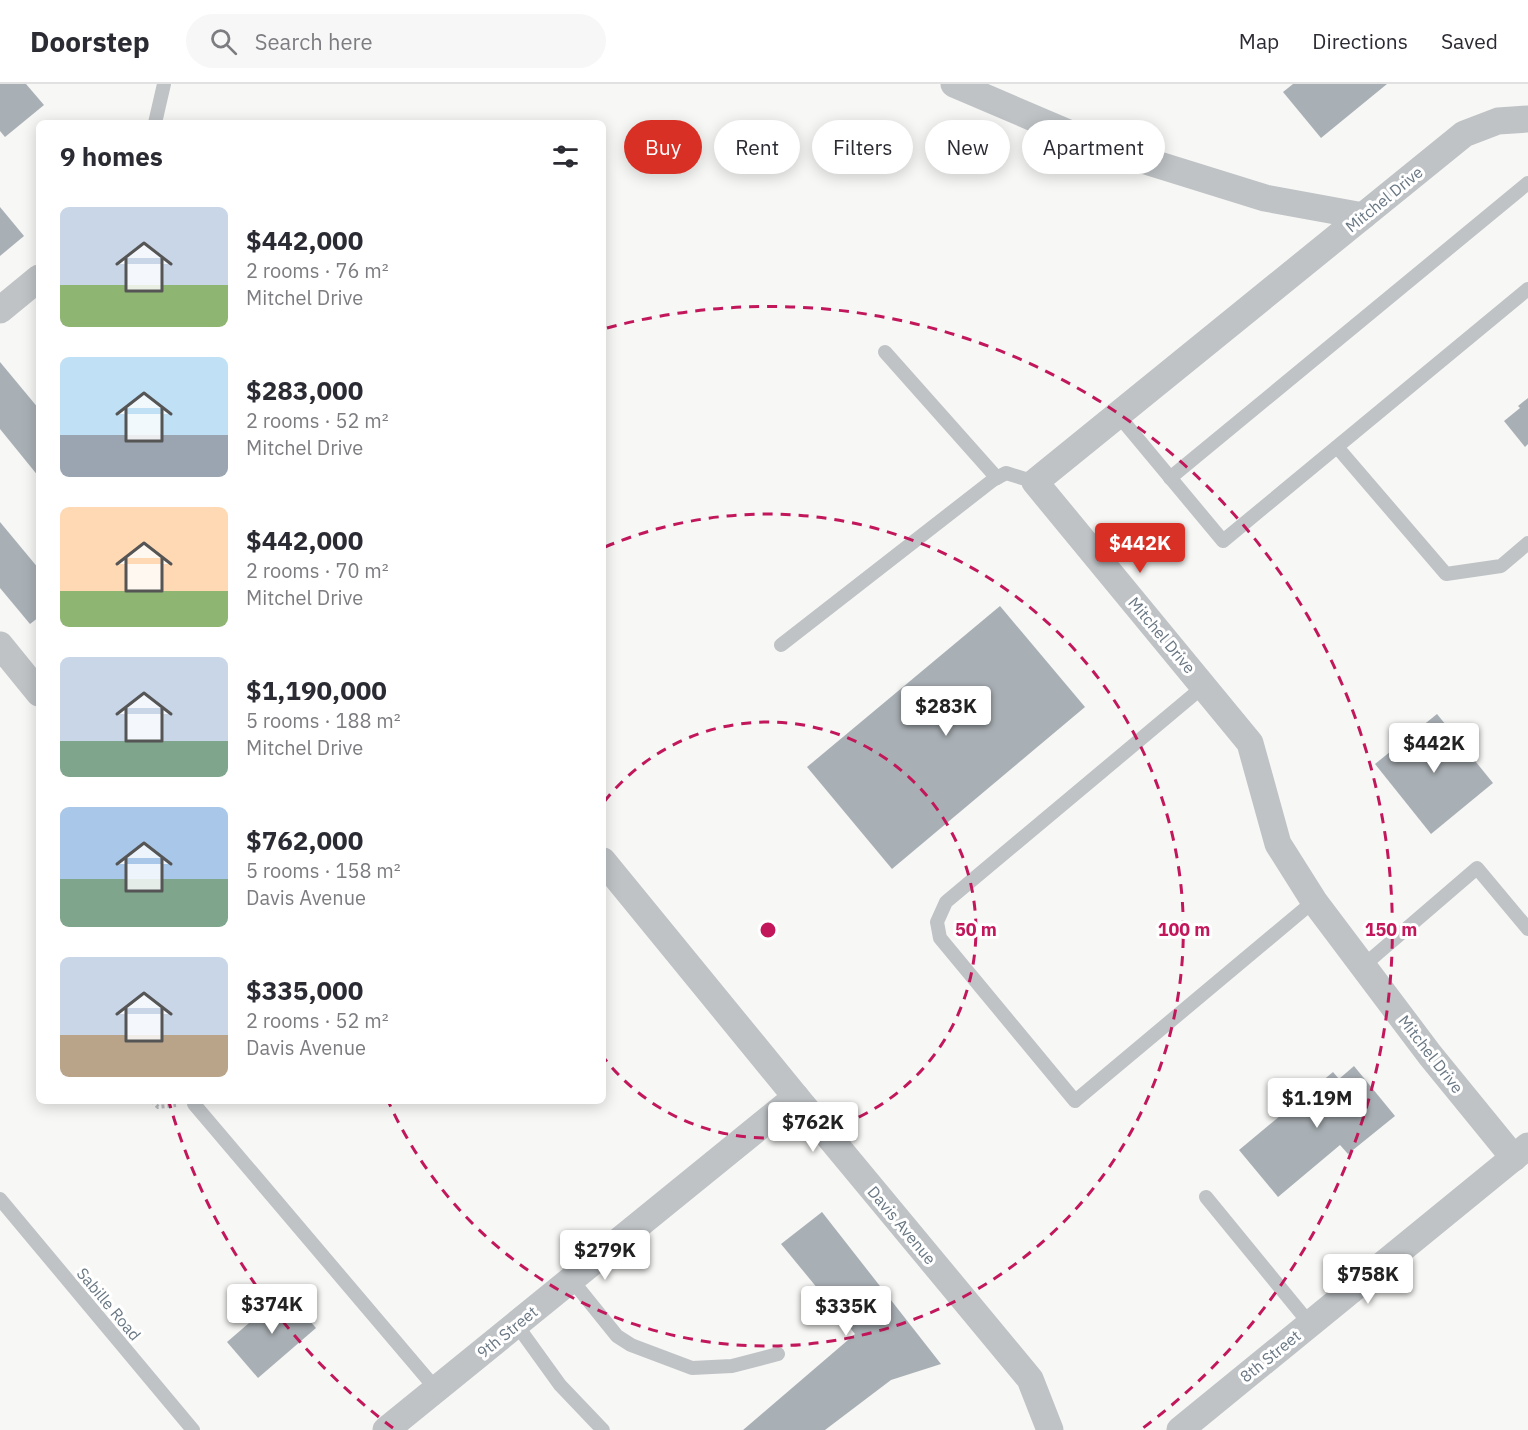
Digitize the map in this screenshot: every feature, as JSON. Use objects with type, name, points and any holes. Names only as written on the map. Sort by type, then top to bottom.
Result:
[{"type":"street","points":[[954,84],[1101,147],[1265,198],[1363,216]]},
{"type":"street","name":"Mitchel Drive","points":[[1521,1152],[1430,1054],[1314,901],[1278,844],[1250,743],[1035,482],[1464,134],[1498,121],[1528,118]]},
{"type":"street","points":[[0,310],[36,280]]},
{"type":"street","points":[[0,645],[36,689]]},
{"type":"street","name":"Davis Avenue","points":[[606,865],[1030,1379],[1050,1430]]},
{"type":"street","name":"9th Street","points":[[386,1430],[796,1097]]},
{"type":"street","name":"8th Street","points":[[1180,1430],[1521,1152]]},
{"type":"lane","points":[[156,120],[164,84]]},
{"type":"lane","points":[[1170,478],[1528,183]]},
{"type":"lane","points":[[1118,415],[1223,541],[1528,289]]},
{"type":"lane","points":[[885,352],[997,478]]},
{"type":"lane","points":[[1337,447],[1446,574],[1500,566],[1528,543]]},
{"type":"lane","points":[[781,645],[997,478],[1006,473],[1035,482]]},
{"type":"lane","points":[[1204,686],[946,902],[937,922],[940,938],[1076,1101],[1314,901]]},
{"type":"lane","points":[[1363,966],[1477,868],[1528,929]]},
{"type":"lane","points":[[194,1104],[436,1389]]},
{"type":"lane","points":[[1206,1197],[1311,1324]]},
{"type":"lane","name":"Sabille Road","points":[[0,1199],[193,1430]]},
{"type":"lane","points":[[571,1279],[616,1336],[631,1345],[692,1368],[732,1366],[778,1354]]},
{"type":"lane","points":[[516,1324],[560,1385],[603,1430]]},
{"type":"building","points":[[0,84],[26,84],[44,105],[5,137],[0,131]]},
{"type":"building","points":[[1293,84],[1387,84],[1321,138],[1283,92]]},
{"type":"building","points":[[0,207],[24,236],[0,256]]},
{"type":"building","points":[[0,362],[36,405],[36,473],[0,429]]},
{"type":"building","points":[[1528,398],[1528,444],[1525,447],[1504,421]]},
{"type":"building","points":[[0,522],[36,565],[36,619],[30,624],[0,588]]},
{"type":"building","points":[[1000,606],[1085,707],[892,869],[807,767]]},
{"type":"building","points":[[1437,714],[1493,783],[1431,834],[1375,764]]},
{"type":"building","points":[[1354,1066],[1395,1116],[1348,1154],[1340,1145],[1278,1197],[1239,1150],[1333,1072],[1339,1079]]},
{"type":"building","points":[[822,1212],[941,1364],[891,1380],[825,1430],[743,1430],[855,1334],[781,1244]]},
{"type":"building","points":[[285,1292],[316,1328],[258,1378],[227,1342]]}]
